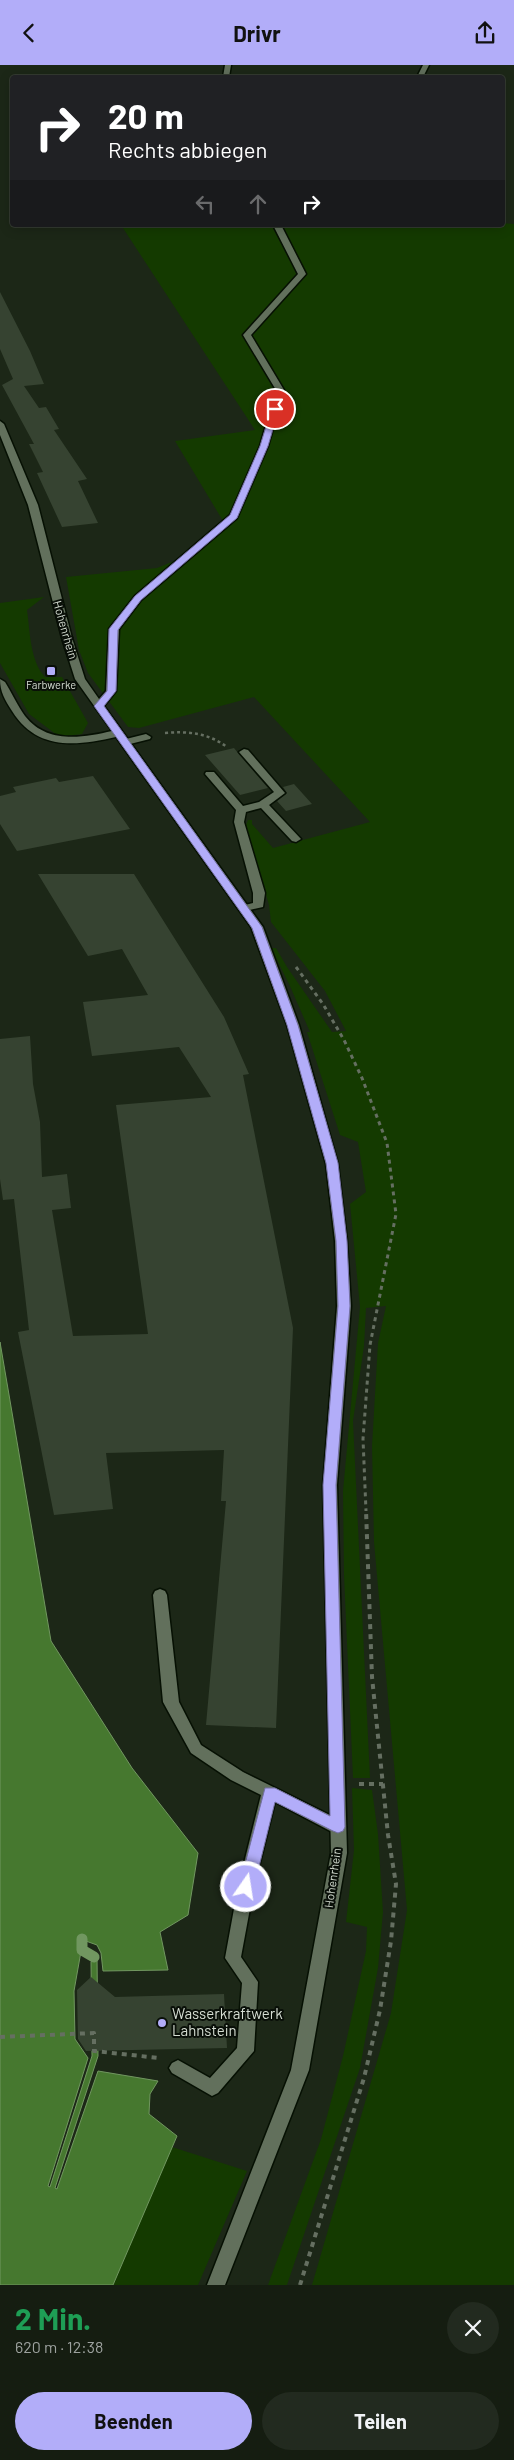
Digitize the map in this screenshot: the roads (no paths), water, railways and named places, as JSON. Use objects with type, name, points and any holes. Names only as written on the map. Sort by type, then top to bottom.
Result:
[{"type":"street","points":[[99,706],[111,691],[114,629],[138,598],[234,516],[264,446],[280,390],[247,335],[302,274],[278,227]]},
{"type":"street","name":"Hohenrhein","points":[[0,424],[33,505],[66,639],[80,679],[257,927],[293,1025],[332,1163],[341,1241],[344,1306],[330,1485],[339,1853],[300,2070],[216,2285]]},
{"type":"street","points":[[0,681],[26,724],[48,737],[63,742],[146,737]]},
{"type":"street","points":[[241,810],[263,804],[280,793],[244,752]]},
{"type":"street","points":[[210,774],[241,810]]},
{"type":"street","points":[[263,804],[296,839]]},
{"type":"street","points":[[241,810],[239,821],[259,893],[259,905],[245,909]]},
{"type":"street","points":[[160,1595],[171,1702],[196,1749],[237,1776],[338,1827]]},
{"type":"street","points":[[178,2068],[212,2088],[245,2051],[250,1982],[233,1958],[246,1887],[270,1793]]},
{"type":"waterway","points":[[82,1939],[82,1950],[94,1957]]},
{"type":"place","name":"Farbwerke","points":[[51,671]]},
{"type":"place","name":"Wasserkraftwerk Lahnstein","points":[[162,2023]]}]
